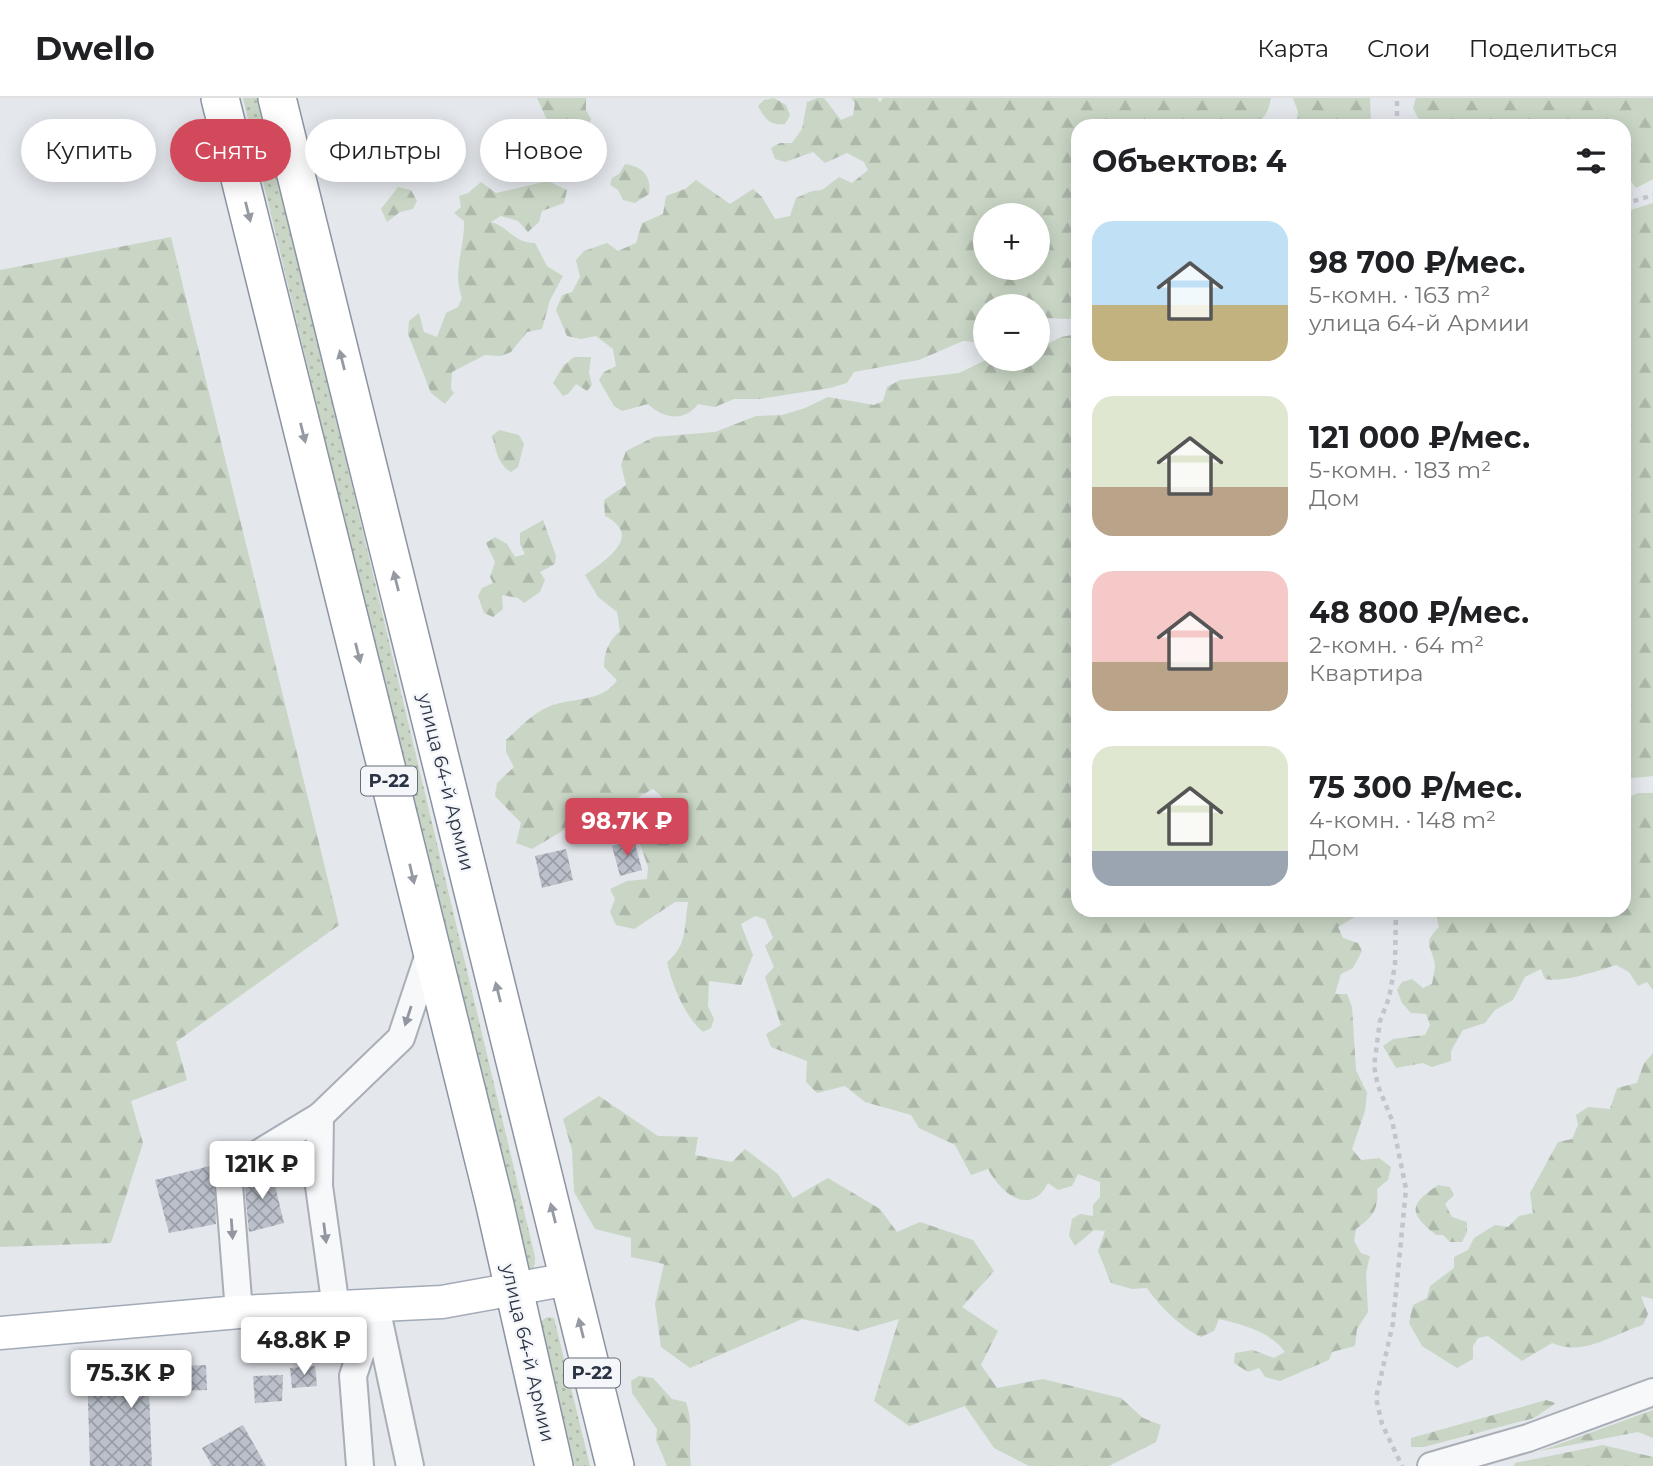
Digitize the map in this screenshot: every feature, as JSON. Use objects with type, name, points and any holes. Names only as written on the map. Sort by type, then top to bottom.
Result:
[{"type":"highway","name":"улица 64-й Армии","points":[[220,98],[494,1201],[554,1466]]},
{"type":"highway","name":"улица 64-й Армии","points":[[277,98],[615,1466]]},
{"type":"main road","points":[[0,1333],[239,1312],[442,1302],[569,1279]]},
{"type":"street","points":[[239,1312],[228,1172],[320,1116],[401,1038],[430,951]]},
{"type":"street","points":[[320,1116],[319,1186],[336,1308]]},
{"type":"street","points":[[360,1466],[353,1376],[376,1307]]},
{"type":"street","points":[[376,1307],[410,1466]]},
{"type":"street","points":[[1431,1466],[1528,1438],[1653,1392]]},
{"type":"path","points":[[1397,98],[1397,119]]},
{"type":"path","points":[[1631,202],[1653,195]]},
{"type":"path","points":[[1396,917],[1395,965],[1389,998],[1380,1021],[1374,1066],[1400,1154],[1406,1189],[1404,1235],[1394,1289],[1393,1323],[1376,1398],[1382,1424],[1402,1466]]},
{"type":"green space","points":[[243,98],[260,98],[265,119],[248,119]]},
{"type":"green space","points":[[537,98],[586,98],[586,110],[591,119],[547,119]]},
{"type":"green space","points":[[774,98],[786,105],[790,115],[785,124],[768,121],[758,106],[764,100]]},
{"type":"green space","points":[[817,98],[824,98],[841,120],[853,115],[855,103],[851,98],[877,98],[880,102],[883,98],[1271,98],[1261,119],[1071,119],[1071,318],[1050,318],[1050,294],[973,294],[973,342],[963,341],[919,360],[854,372],[847,383],[759,399],[734,399],[715,407],[698,404],[687,414],[680,416],[660,413],[648,404],[622,411],[614,406],[599,380],[604,372],[616,366],[613,349],[596,336],[581,339],[567,336],[556,310],[562,295],[572,292],[580,277],[576,260],[584,251],[607,243],[618,251],[636,243],[642,223],[663,214],[666,196],[685,189],[696,180],[730,204],[753,189],[762,197],[775,219],[790,216],[796,198],[822,190],[839,177],[852,183],[868,170],[864,162],[847,153],[825,163],[813,152],[785,162],[775,159],[771,148],[780,143],[792,143],[802,129],[807,102]]},
{"type":"green space","points":[[1293,98],[1370,98],[1371,119],[1297,119],[1298,112]]},
{"type":"green space","points":[[1416,98],[1653,98],[1653,179],[1636,188],[1631,181],[1631,119],[1418,119],[1413,108]]},
{"type":"green space","points":[[625,164],[641,170],[649,182],[649,194],[635,203],[623,200],[618,190],[610,185],[612,178],[619,174]]},
{"type":"green space","points":[[263,182],[280,182],[535,1257],[534,1269],[529,1273],[523,1263]]},
{"type":"green space","points":[[481,182],[496,193],[544,182],[567,190],[564,203],[542,211],[539,222],[528,232],[518,221],[501,216],[491,222],[517,238],[535,243],[547,266],[563,276],[550,300],[542,329],[527,332],[511,352],[501,356],[485,355],[452,372],[451,389],[454,393],[445,404],[431,393],[408,334],[409,321],[419,313],[424,332],[437,337],[446,313],[458,307],[462,298],[458,279],[464,231],[464,221],[454,213],[461,207],[459,196],[468,193]]},
{"type":"green space","points":[[398,187],[411,190],[417,201],[413,209],[400,212],[387,222],[381,209]]},
{"type":"green space","points":[[1653,203],[1653,776],[1631,778],[1631,210]]},
{"type":"green space","points":[[171,237],[339,925],[176,1042],[187,1080],[131,1101],[143,1143],[111,1243],[0,1247],[0,270]]},
{"type":"green space","points":[[1071,335],[1071,917],[1354,917],[1338,927],[1343,938],[1358,943],[1362,951],[1353,968],[1341,974],[1335,994],[1347,994],[1352,1007],[1356,1070],[1367,1093],[1365,1111],[1352,1149],[1361,1160],[1379,1158],[1391,1167],[1388,1180],[1377,1189],[1374,1212],[1356,1229],[1354,1241],[1361,1253],[1370,1256],[1366,1273],[1368,1312],[1357,1329],[1355,1346],[1332,1352],[1329,1360],[1280,1381],[1265,1377],[1259,1368],[1248,1372],[1234,1363],[1235,1353],[1253,1350],[1274,1358],[1285,1352],[1264,1334],[1219,1319],[1214,1331],[1201,1337],[1171,1316],[1147,1288],[1132,1289],[1111,1283],[1098,1251],[1105,1231],[1094,1230],[1075,1246],[1069,1236],[1072,1219],[1080,1214],[1093,1216],[1093,1205],[1100,1197],[1100,1182],[1078,1174],[1072,1186],[1058,1190],[1048,1183],[1033,1199],[1016,1198],[1000,1186],[988,1169],[971,1175],[955,1145],[919,1128],[911,1115],[865,1102],[845,1086],[817,1093],[806,1082],[807,1061],[771,1047],[766,1034],[781,1025],[765,977],[774,967],[765,946],[773,938],[765,919],[755,916],[741,924],[753,955],[741,985],[709,981],[708,1006],[714,1019],[711,1028],[703,1032],[696,1026],[680,1000],[667,962],[682,942],[688,902],[675,902],[634,929],[616,925],[610,912],[615,899],[610,889],[627,881],[647,879],[648,867],[638,838],[618,841],[623,831],[638,824],[648,827],[671,814],[662,797],[653,789],[628,803],[615,816],[587,810],[579,821],[532,849],[516,843],[521,823],[495,796],[497,783],[514,767],[506,752],[506,740],[542,710],[603,693],[617,680],[604,667],[608,647],[620,631],[617,612],[598,597],[585,575],[611,555],[621,540],[621,532],[616,524],[605,516],[604,500],[626,485],[621,465],[626,451],[654,437],[715,432],[756,416],[782,415],[805,408],[828,397],[874,405],[883,401],[887,387],[900,380],[959,373],[973,366],[973,371],[1050,371],[1050,343]]},
{"type":"green space","points":[[574,357],[591,357],[589,372],[592,385],[587,391],[576,384],[563,396],[553,383],[563,366]]},
{"type":"green space","points":[[499,430],[519,435],[524,444],[518,467],[511,472],[500,461],[492,436]]},
{"type":"green space","points":[[543,520],[556,556],[555,564],[540,572],[545,580],[540,592],[524,603],[518,598],[502,595],[503,609],[493,617],[484,613],[478,596],[482,588],[493,583],[490,577],[495,562],[486,543],[495,537],[507,544],[515,557],[525,554],[520,544],[520,533]]},
{"type":"green space","points":[[1653,793],[1653,990],[1647,982],[1638,986],[1629,972],[1616,965],[1580,976],[1552,980],[1545,979],[1541,969],[1525,977],[1513,1000],[1495,1010],[1485,1023],[1463,1030],[1451,1051],[1451,1061],[1432,1067],[1423,1063],[1396,1068],[1383,1046],[1393,1039],[1425,1035],[1430,1025],[1426,1014],[1411,1013],[1402,1003],[1397,990],[1402,982],[1412,979],[1423,988],[1432,984],[1435,965],[1429,942],[1439,927],[1437,917],[1631,917],[1631,796]]},
{"type":"green space","points":[[1653,1053],[1653,1299],[1641,1296],[1648,1314],[1643,1325],[1587,1346],[1564,1347],[1552,1343],[1522,1361],[1488,1336],[1478,1338],[1473,1346],[1473,1359],[1457,1368],[1422,1346],[1409,1323],[1413,1305],[1427,1298],[1430,1286],[1454,1268],[1454,1257],[1468,1250],[1474,1238],[1495,1225],[1508,1227],[1519,1216],[1533,1213],[1530,1193],[1558,1142],[1572,1139],[1578,1125],[1576,1115],[1588,1107],[1610,1109],[1617,1088],[1637,1083],[1644,1063]]},
{"type":"green space","points":[[599,1096],[658,1136],[698,1137],[695,1155],[732,1162],[745,1149],[778,1174],[793,1198],[828,1178],[880,1209],[897,1232],[920,1222],[973,1240],[994,1271],[962,1307],[998,1331],[981,1365],[997,1388],[1043,1379],[1121,1398],[1143,1418],[1161,1425],[1156,1442],[1109,1466],[1029,1466],[994,1448],[965,1406],[909,1426],[874,1401],[899,1319],[858,1331],[802,1319],[690,1368],[661,1347],[655,1304],[664,1264],[631,1257],[631,1238],[595,1229],[574,1192],[572,1150],[563,1119]]},
{"type":"green space","points":[[1438,1185],[1450,1187],[1454,1195],[1445,1204],[1452,1217],[1467,1222],[1467,1232],[1462,1242],[1450,1242],[1443,1235],[1436,1235],[1417,1214],[1417,1203]]},
{"type":"green space","points":[[547,1317],[554,1318],[590,1466],[575,1466],[540,1322]]},
{"type":"green space","points":[[639,1376],[653,1378],[672,1399],[686,1402],[690,1419],[691,1466],[667,1466],[656,1440],[657,1429],[632,1393],[631,1381]]},
{"type":"green space","points":[[1546,1400],[1556,1403],[1534,1418],[1424,1447],[1411,1447],[1411,1438]]},
{"type":"green space","points":[[1653,1410],[1653,1438],[1638,1432],[1540,1451]]},
{"type":"green space","points":[[1603,1445],[1653,1457],[1653,1466],[1514,1466],[1515,1463]]},
{"type":"building","points":[[634,840],[642,870],[620,876],[612,846]]},
{"type":"building","points":[[566,849],[573,880],[542,888],[535,856]]},
{"type":"building","points":[[214,1165],[216,1224],[169,1233],[155,1180]]},
{"type":"building","points":[[270,1165],[284,1223],[249,1232],[244,1180]]},
{"type":"building","points":[[206,1365],[207,1390],[149,1392],[152,1466],[90,1466],[87,1370]]},
{"type":"building","points":[[315,1366],[317,1386],[292,1388],[290,1368]]},
{"type":"building","points":[[283,1375],[282,1401],[255,1403],[253,1376]]},
{"type":"building","points":[[243,1425],[266,1466],[212,1466],[202,1448]]}]
